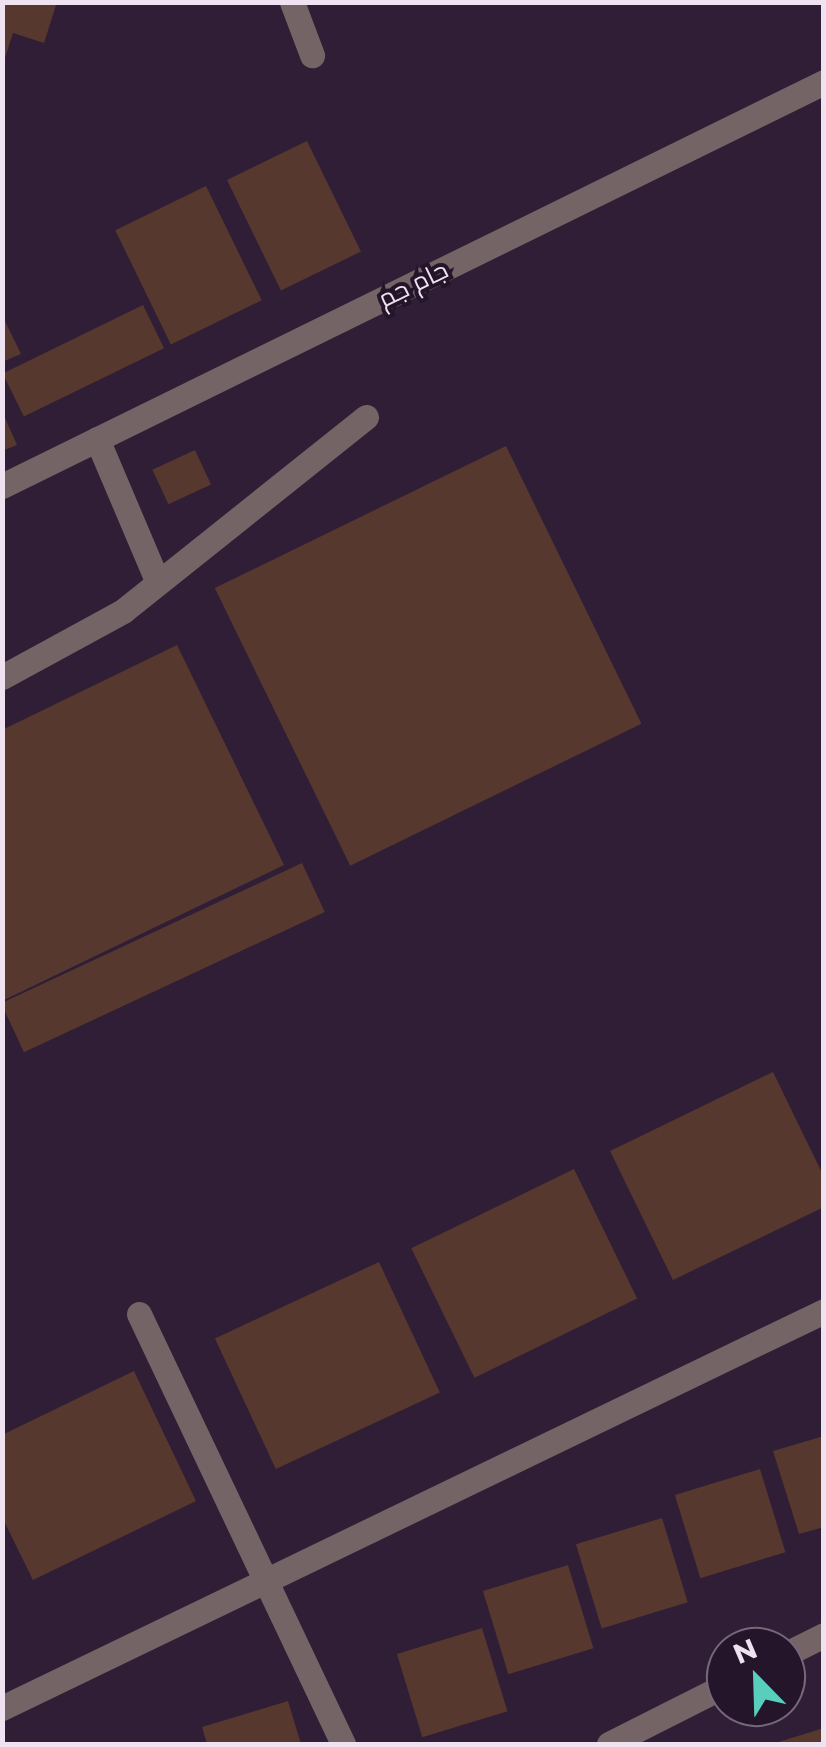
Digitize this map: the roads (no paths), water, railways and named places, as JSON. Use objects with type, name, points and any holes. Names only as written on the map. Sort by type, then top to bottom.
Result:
[{"type":"street","points":[[292,2],[312,55]]},
{"type":"street","name":"جام جم","points":[[2,486],[824,82]]},
{"type":"street","points":[[2,677],[158,584],[366,417]]},
{"type":"street","points":[[98,439],[158,584]]},
{"type":"street","points":[[2,1708],[824,1311]]},
{"type":"street","points":[[139,1314],[344,1744]]},
{"type":"street","points":[[609,1744],[706,1695]]}]
